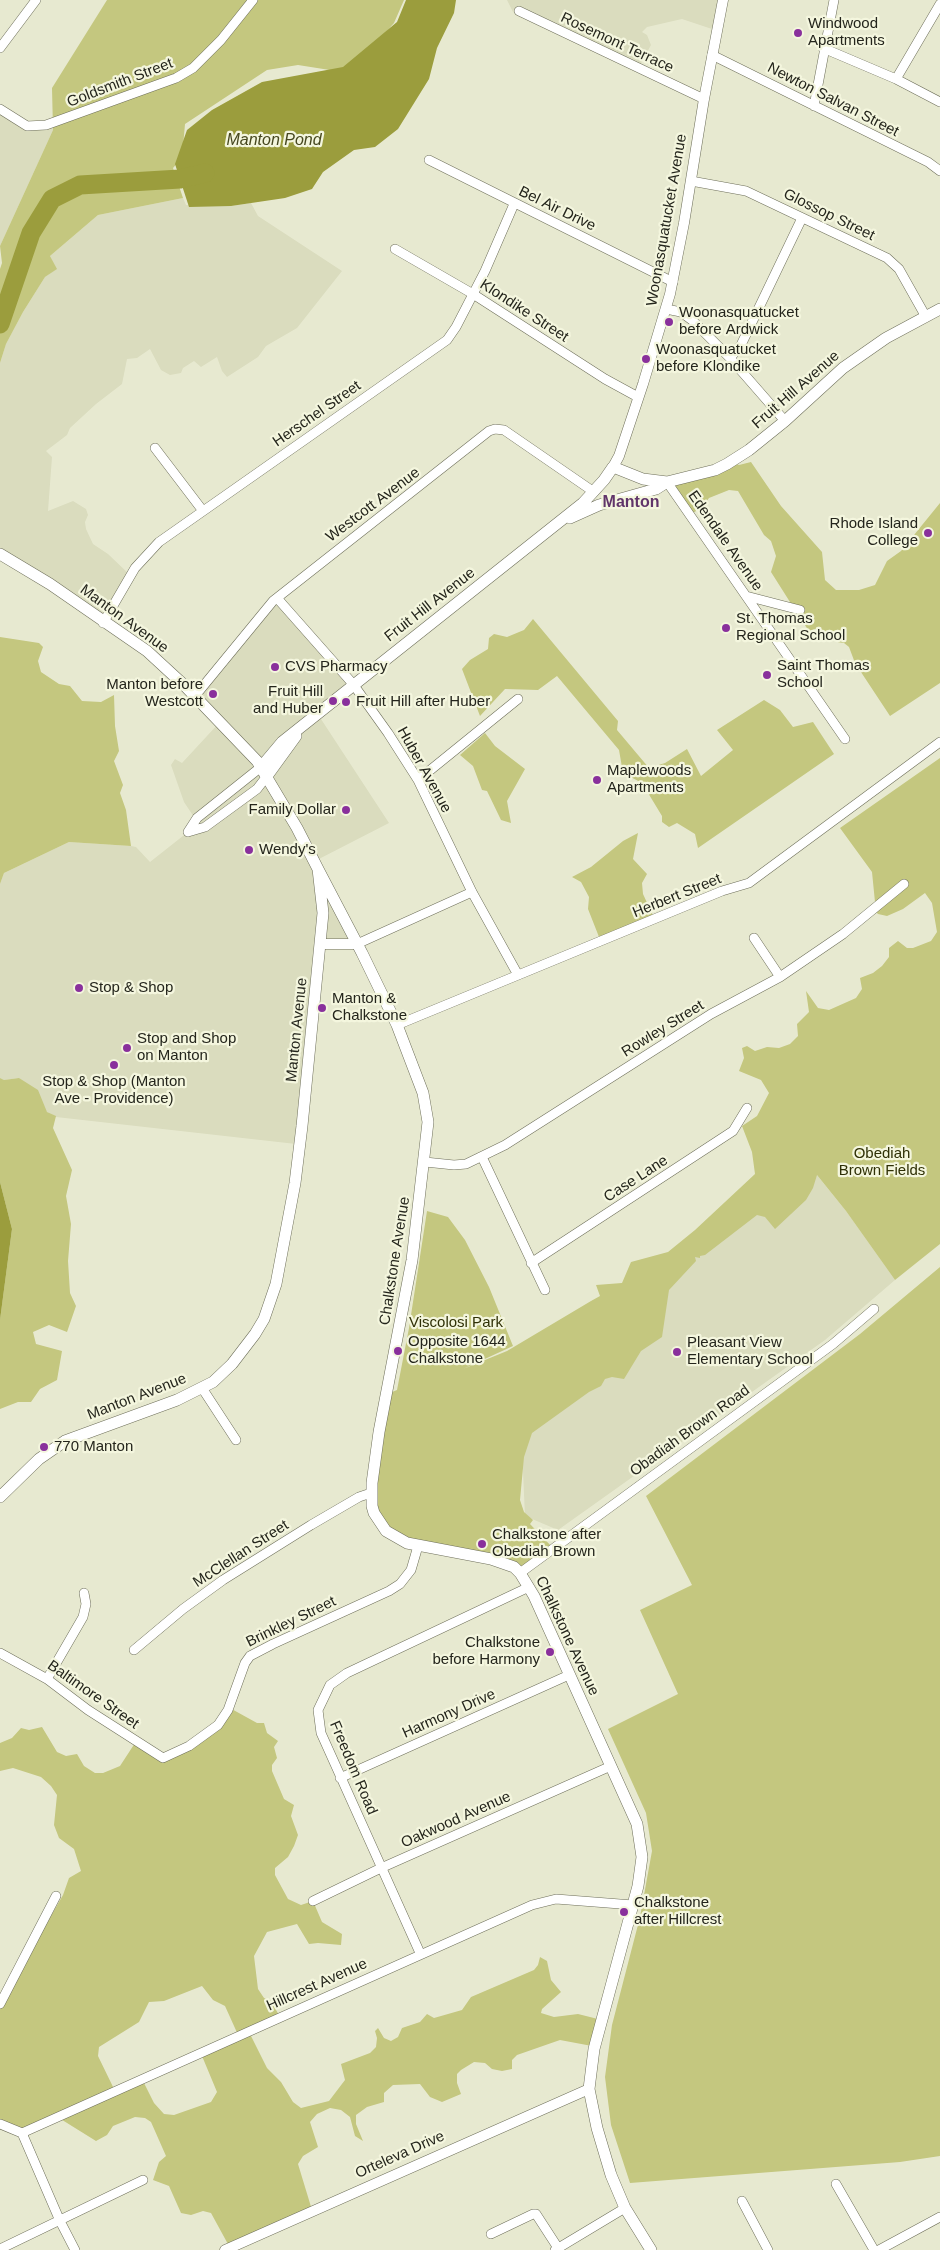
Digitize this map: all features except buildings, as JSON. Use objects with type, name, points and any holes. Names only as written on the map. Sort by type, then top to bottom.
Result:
[{"type":"main road","name":"Fruit Hill Avenue","points":[[555,525],[599,506],[656,489],[667,482],[715,470],[727,464],[749,450],[785,421],[843,368],[886,338],[940,309]]},
{"type":"main road","name":"Fruit Hill Avenue","points":[[613,467],[643,479],[667,482]]},
{"type":"main road","name":"Woonasquatucket Avenue","points":[[594,492],[613,467]]},
{"type":"main road","name":"Fruit Hill Avenue","points":[[264,772],[287,751],[301,728],[353,684],[555,525],[594,492]]},
{"type":"main road","name":"Manton Avenue","points":[[0,554],[50,584],[147,651],[195,696],[264,772],[318,869],[323,913],[300,1143],[276,1284],[264,1319],[245,1349],[224,1372],[202,1388],[170,1402],[64,1441],[39,1459],[0,1497]]},
{"type":"main road","name":"Chalkstone Avenue","points":[[318,869],[397,1025],[423,1092],[427,1109],[428,1134],[412,1260],[379,1432],[371,1492],[374,1513],[386,1531],[396,1538],[418,1546],[492,1559],[514,1567],[520,1573],[529,1587],[637,1824],[641,1840],[640,1871],[633,1905],[594,2049],[589,2089],[604,2151],[626,2208],[651,2250]]},
{"type":"street","points":[[0,48],[36,0]]},
{"type":"street","name":"Goldsmith Street","points":[[0,109],[27,126],[46,125],[176,78],[193,68],[221,40],[252,0]]},
{"type":"street","name":"Woonasquatucket Avenue","points":[[613,467],[619,456],[673,282],[723,0]]},
{"type":"street","points":[[814,106],[834,0]]},
{"type":"street","points":[[896,79],[940,4]]},
{"type":"street","name":"Rosemont Terrace","points":[[519,11],[704,99]]},
{"type":"street","points":[[824,48],[896,79],[940,102]]},
{"type":"street","name":"Newton Salvan Street","points":[[712,55],[928,162],[940,171]]},
{"type":"street","name":"Bel Air Drive","points":[[429,160],[673,282]]},
{"type":"street","name":"Glossop Street","points":[[691,181],[746,191],[892,263],[899,269],[926,317]]},
{"type":"street","name":"Herschel Street","points":[[104,623],[135,568],[159,542],[447,340],[473,294],[514,204]]},
{"type":"street","points":[[730,358],[740,345],[802,218]]},
{"type":"street","name":"Klondike Street","points":[[395,249],[473,294],[605,379],[638,396]]},
{"type":"street","points":[[666,309],[681,312],[693,321],[730,358],[785,421]]},
{"type":"street","name":"Westcott Avenue","points":[[195,696],[277,598],[349,540],[494,429],[504,430],[594,492]]},
{"type":"street","points":[[155,448],[203,511]]},
{"type":"street","name":"Edendale Avenue","points":[[667,482],[845,739]]},
{"type":"street","points":[[746,596],[800,610]]},
{"type":"street","name":"Huber Avenue","points":[[277,598],[353,684],[388,733],[418,780],[472,892],[518,975]]},
{"type":"street","points":[[418,780],[518,699]]},
{"type":"street","name":"Herbert Street","points":[[397,1025],[722,891],[749,883],[940,742]]},
{"type":"street","points":[[264,772],[257,789],[206,827],[188,832],[197,818],[264,772]]},
{"type":"street","name":"Rowley Street","points":[[425,1162],[454,1165],[466,1164],[482,1158],[712,1014],[780,977],[843,934],[904,884]]},
{"type":"street","points":[[321,944],[357,944],[472,892]]},
{"type":"street","points":[[754,938],[780,977]]},
{"type":"street","name":"Case Lane","points":[[531,1263],[733,1131],[747,1108]]},
{"type":"street","points":[[482,1158],[504,1200],[531,1263],[545,1290]]},
{"type":"street","name":"Obadiah Brown Road","points":[[520,1573],[833,1344],[874,1309]]},
{"type":"street","points":[[202,1388],[236,1440]]},
{"type":"street","name":"McClellan Street","points":[[134,1650],[183,1609],[223,1580],[311,1525],[371,1492]]},
{"type":"street","name":"Brinkley Street","points":[[169,1756],[204,1737],[222,1720],[228,1710],[244,1663],[250,1656],[272,1644],[389,1591],[400,1584],[410,1570],[418,1546]]},
{"type":"street","name":"Freedom Road","points":[[420,1953],[321,1733],[318,1719],[320,1702],[330,1685],[347,1674],[529,1587]]},
{"type":"street","points":[[47,1679],[83,1617],[86,1604],[84,1593]]},
{"type":"street","name":"Baltimore Street","points":[[0,1653],[47,1679],[88,1710],[154,1754],[163,1758],[169,1756]]},
{"type":"street","name":"Harmony Drive","points":[[340,1778],[569,1675]]},
{"type":"street","name":"Oakwood Avenue","points":[[313,1902],[381,1868],[611,1766]]},
{"type":"street","points":[[0,2004],[56,1896]]},
{"type":"street","name":"Hillcrest Avenue","points":[[22,2133],[420,1953],[544,1900],[556,1899],[633,1905]]},
{"type":"street","name":"Orteleva Drive","points":[[225,2250],[589,2089]]},
{"type":"street","points":[[0,2124],[22,2133],[60,2221],[75,2250]]},
{"type":"street","points":[[0,2250],[143,2180]]},
{"type":"street","points":[[836,2184],[874,2250]]},
{"type":"street","points":[[742,2202],[768,2250]]},
{"type":"street","points":[[491,2234],[536,2214],[557,2249],[626,2208]]},
{"type":"street","points":[[879,2250],[940,2217]]},
{"type":"shaded area","points":[[507,0],[721,0],[715,28],[712,29],[682,19],[647,27],[642,32],[647,35],[651,45],[637,71],[513,12]]},
{"type":"shaded area","points":[[0,113],[16,123],[53,123],[53,130],[0,246]]},
{"type":"shaded area","points":[[183,198],[186,205],[231,206],[251,203],[258,216],[342,271],[297,328],[266,346],[258,357],[227,377],[222,371],[217,357],[201,367],[194,361],[183,368],[181,373],[170,375],[161,370],[150,349],[137,358],[127,359],[122,384],[96,404],[70,428],[67,435],[46,451],[52,457],[48,511],[73,501],[86,509],[88,515],[85,522],[86,529],[93,544],[108,554],[129,574],[105,621],[0,556],[0,363],[6,344],[23,312],[45,277],[56,269],[50,256],[98,215]]},
{"type":"shaded area","points":[[279,599],[354,684],[319,716],[389,823],[315,861],[355,943],[321,950],[296,1144],[56,1117],[47,1112],[19,1078],[4,1080],[0,1078],[0,884],[4,873],[69,842],[136,847],[150,862],[193,828],[198,823],[184,802],[171,765],[175,759],[182,763],[219,723],[196,696]]},
{"type":"shaded area","name":"Pleasant View Elementary School","points":[[799,1153],[846,1211],[895,1280],[825,1340],[558,1530],[525,1516],[522,1449],[527,1363]]},
{"type":"green space","points":[[107,0],[404,0],[394,23],[359,62],[336,71],[298,65],[267,70],[185,124],[182,158],[173,168],[183,198],[98,215],[50,256],[57,269],[45,277],[23,312],[6,344],[0,363],[0,269],[2,263],[0,246],[53,130],[52,88]]},
{"type":"green space","points":[[731,462],[739,465],[751,462],[781,506],[822,552],[825,580],[836,590],[859,590],[875,585],[887,561],[901,551],[940,503],[940,683],[890,716],[855,663],[849,647],[844,643],[837,642],[818,628],[809,631],[802,621],[771,572],[776,556],[771,541],[764,535],[738,491],[729,490],[709,498],[703,506],[689,516],[669,487]]},
{"type":"green space","points":[[533,619],[618,721],[617,730],[649,768],[665,763],[687,749],[701,776],[733,750],[717,730],[764,700],[780,710],[793,727],[813,722],[834,754],[698,848],[695,834],[677,823],[669,827],[662,822],[662,816],[642,783],[623,773],[619,750],[557,676],[538,690],[505,689],[480,716],[462,669],[470,660],[488,649],[489,638],[494,634],[507,637],[524,630]]},
{"type":"green space","points":[[0,637],[39,643],[43,647],[38,661],[41,672],[59,684],[70,686],[82,701],[101,702],[114,695],[115,726],[119,751],[114,761],[123,785],[120,793],[126,810],[131,846],[69,842],[4,873],[0,884]]},
{"type":"green space","points":[[485,733],[495,746],[525,769],[507,801],[511,823],[501,820],[487,791],[482,790],[473,766],[460,755]]},
{"type":"green space","points":[[940,758],[940,1244],[895,1280],[846,1211],[817,1175],[813,1188],[806,1200],[775,1229],[765,1217],[757,1215],[705,1255],[700,1256],[700,1258],[695,1257],[696,1261],[669,1290],[662,1337],[641,1351],[624,1379],[612,1377],[605,1379],[601,1386],[589,1392],[532,1433],[524,1457],[520,1500],[524,1512],[533,1520],[530,1524],[553,1548],[517,1576],[508,1569],[388,1534],[370,1495],[392,1392],[397,1390],[409,1328],[427,1211],[448,1217],[465,1240],[489,1287],[513,1346],[463,1369],[507,1351],[600,1296],[596,1285],[622,1283],[631,1262],[668,1252],[695,1230],[755,1174],[752,1152],[742,1126],[757,1116],[769,1093],[761,1080],[739,1071],[744,1058],[742,1048],[747,1046],[755,1051],[767,1047],[779,1048],[790,1044],[798,1036],[797,1024],[809,1012],[806,991],[818,1008],[829,1010],[856,998],[862,989],[860,978],[873,973],[882,966],[889,957],[889,948],[898,941],[907,948],[913,948],[931,941],[937,932],[932,903],[925,893],[903,909],[887,916],[876,912],[872,872],[840,828]]},
{"type":"green space","points":[[638,833],[633,859],[647,874],[642,883],[643,894],[655,920],[601,942],[588,909],[589,897],[581,882],[572,877],[591,867],[623,841]]},
{"type":"green space","points":[[0,1078],[4,1080],[19,1078],[38,1090],[47,1112],[56,1116],[53,1128],[72,1170],[66,1196],[71,1224],[68,1261],[70,1293],[76,1306],[67,1332],[49,1325],[33,1332],[36,1344],[62,1351],[57,1380],[40,1389],[31,1402],[18,1402],[0,1409],[0,1320],[12,1229],[0,1182]]},
{"type":"green space","points":[[940,1267],[940,2156],[900,2162],[630,2183],[611,2125],[605,2077],[612,2025],[640,1917],[652,1851],[646,1813],[608,1729],[678,1694],[640,1610],[692,1585],[646,1496],[860,1334]]},
{"type":"green space","points":[[228,1707],[257,1723],[264,1723],[267,1733],[278,1741],[274,1747],[277,1758],[272,1765],[272,1771],[284,1799],[294,1805],[291,1816],[298,1835],[288,1857],[275,1868],[275,1875],[288,1899],[301,1905],[313,1901],[322,1922],[342,1934],[341,1945],[309,1944],[297,1924],[267,1932],[254,1956],[258,1989],[264,1998],[271,2001],[280,2017],[250,2034],[267,2068],[281,2082],[293,2102],[301,2108],[329,2101],[345,2080],[341,2064],[370,2053],[376,2047],[377,2038],[375,2031],[378,2028],[384,2038],[391,2041],[398,2037],[402,2028],[420,2022],[427,2014],[434,2018],[462,2010],[471,1997],[534,1970],[538,1965],[540,1957],[547,1961],[551,1980],[561,1992],[542,2009],[541,2013],[554,2017],[578,2014],[598,2019],[592,2046],[560,2040],[517,2055],[512,2060],[512,2069],[502,2071],[492,2069],[485,2063],[474,2062],[457,2074],[457,2083],[461,2094],[442,2102],[430,2097],[420,2084],[393,2085],[384,2093],[384,2102],[367,2107],[356,2115],[356,2124],[363,2141],[355,2136],[350,2117],[341,2110],[330,2108],[317,2114],[310,2122],[318,2147],[303,2156],[298,2164],[312,2210],[229,2246],[211,2213],[203,2211],[191,2215],[181,2213],[169,2186],[153,2180],[159,2162],[166,2156],[151,2122],[145,2118],[135,2117],[113,2126],[107,2135],[96,2141],[59,2118],[23,2133],[0,2125],[0,2000],[20,1970],[63,1895],[69,1878],[81,1871],[74,1849],[59,1838],[54,1825],[57,1795],[41,1777],[13,1768],[0,1771],[0,1743],[12,1738],[21,1728],[29,1730],[42,1727],[57,1752],[66,1756],[77,1754],[84,1766],[95,1773],[103,1773],[120,1766],[135,1743],[164,1758],[203,1738]],"holes":[[[202,1986],[213,2000],[225,2006],[239,2037],[202,2056],[217,2092],[211,2102],[174,2115],[164,2114],[154,2103],[143,2081],[115,2091],[98,2056],[99,2047],[139,2022],[149,2002],[164,2001]]]},
{"type":"water","name":"Manton Pond","points":[[406,0],[456,0],[454,13],[437,48],[429,79],[398,129],[375,147],[354,150],[323,172],[312,189],[285,198],[231,206],[189,207],[175,164],[187,130],[212,110],[262,82],[343,67],[397,22]]},
{"type":"water","points":[[0,1182],[12,1229],[0,1320]]},
{"type":"waterway","points":[[0,324],[31,233],[52,199],[80,185],[180,179],[205,173]]},
{"type":"place","name":"Windwood Apartments","points":[[798,33]]},
{"type":"place","name":"Woonasquatucket before Ardwick","points":[[669,322]]},
{"type":"place","name":"Woonasquatucket before Klondike","points":[[646,359]]},
{"type":"place","name":"Rhode Island College","points":[[928,533]]},
{"type":"place","name":"St. Thomas Regional School","points":[[726,628]]},
{"type":"place","name":"CVS Pharmacy","points":[[275,667]]},
{"type":"place","name":"Saint Thomas School","points":[[767,675]]},
{"type":"place","name":"Manton before Westcott","points":[[213,694]]},
{"type":"place","name":"Fruit Hill and Huber","points":[[333,701]]},
{"type":"place","name":"Fruit Hill after Huber","points":[[346,702]]},
{"type":"place","name":"Maplewoods Apartments","points":[[597,780]]},
{"type":"place","name":"Family Dollar","points":[[346,810]]},
{"type":"place","name":"Wendy's","points":[[249,850]]},
{"type":"place","name":"Stop & Shop","points":[[79,988]]},
{"type":"place","name":"Manton & Chalkstone","points":[[322,1008]]},
{"type":"place","name":"Stop and Shop on Manton","points":[[127,1048]]},
{"type":"place","name":"Stop & Shop (Manton Ave - Providence)","points":[[114,1065]]},
{"type":"place","name":"Opposite 1644 Chalkstone","points":[[398,1351]]},
{"type":"place","name":"Pleasant View Elementary School","points":[[677,1352]]},
{"type":"place","name":"770 Manton","points":[[44,1447]]},
{"type":"place","name":"Chalkstone after Obediah Brown","points":[[482,1544]]},
{"type":"place","name":"Chalkstone before Harmony","points":[[550,1652]]},
{"type":"place","name":"Chalkstone after Hillcrest","points":[[624,1912]]},
{"type":"district","name":"Manton","points":[[631,503]]},
{"type":"park label","name":"Obediah Brown Fields","points":[[882,1162]]},
{"type":"park label","name":"Viscolosi Park","points":[[456,1323]]}]
